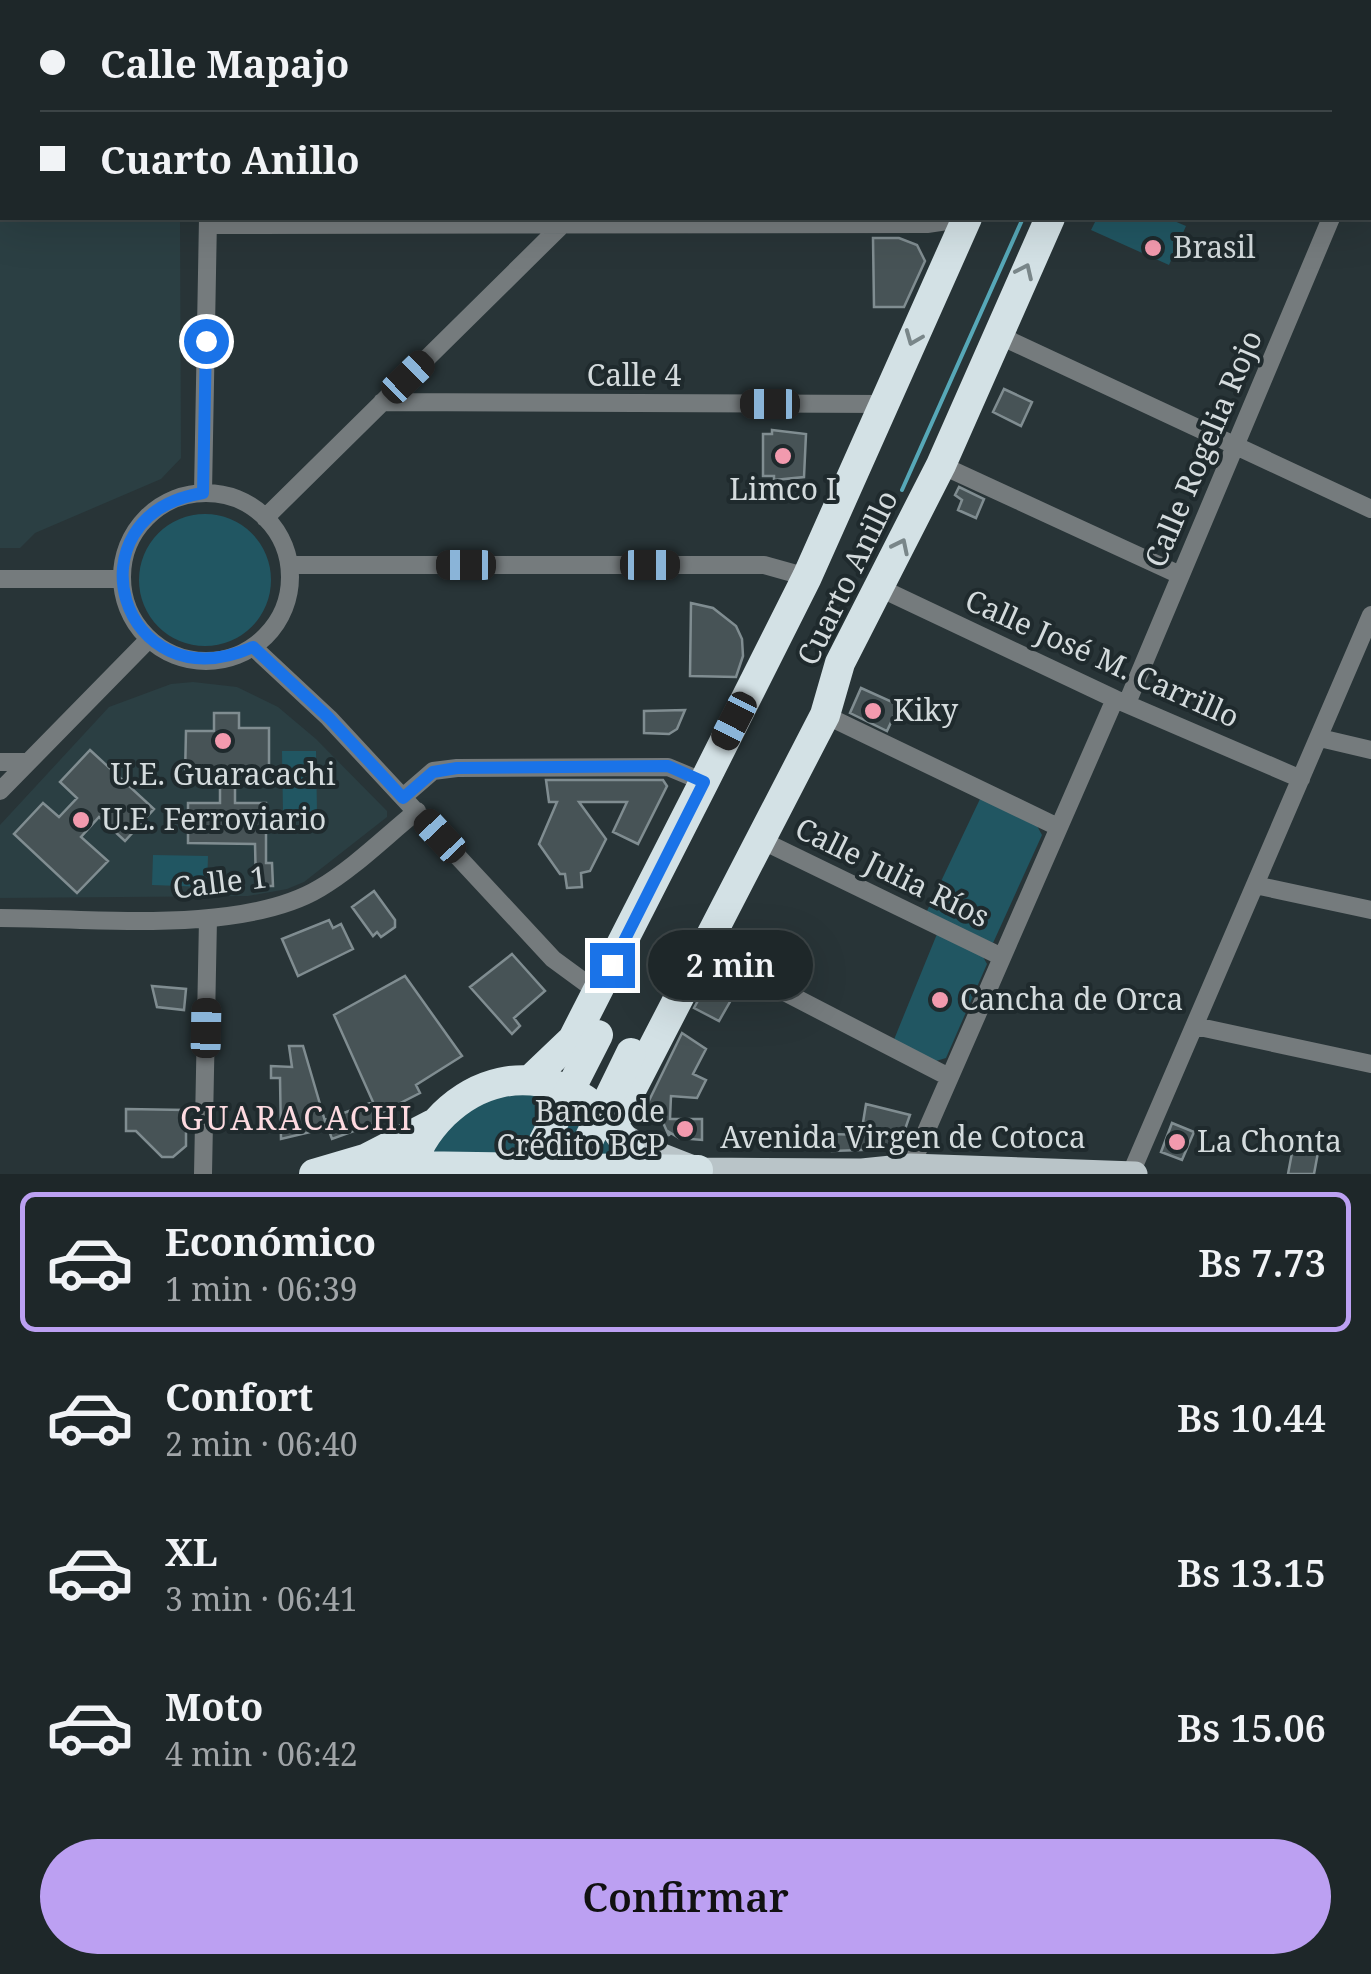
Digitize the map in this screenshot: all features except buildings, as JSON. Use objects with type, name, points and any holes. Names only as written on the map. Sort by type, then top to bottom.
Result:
[{"type":"highway","name":"Cuarto Anillo","points":[[530,1080],[586,1037],[598,992],[807,577],[966,220]]},
{"type":"highway","name":"Cuarto Anillo","points":[[617,1128],[638,1056],[701,949],[825,715],[840,663],[941,465],[1049,220]]},
{"type":"highway","points":[[528,1174],[586,1037],[765,690],[807,577]]},
{"type":"highway","points":[[572,1174],[638,1056],[812,707],[840,663]]},
{"type":"highway","points":[[586,1037],[579,1064],[599,1079],[625,1078],[638,1056]]},
{"type":"highway","points":[[410,1170],[436,1123],[455,1104],[483,1088],[530,1080],[574,1092],[617,1128],[640,1172]]},
{"type":"highway","points":[[314,1174],[365,1159],[436,1123]]},
{"type":"highway","points":[[374,1174],[410,1170],[698,1170]]},
{"type":"main road","name":"Avenida Virgen de Cotoca","points":[[617,1128],[647,1150],[698,1170],[862,1171],[911,1166],[1133,1174]]},
{"type":"street","name":"Calle Rogelia Rojo","points":[[911,1166],[1058,827],[1180,575],[1330,220]]},
{"type":"street","points":[[203,493],[208,221],[927,221],[950,254]]},
{"type":"street","points":[[266,518],[565,222]]},
{"type":"street","points":[[996,334],[1371,509]]},
{"type":"street","name":"Calle 4","points":[[382,402],[886,404]]},
{"type":"street","points":[[941,465],[1180,575]]},
{"type":"street","points":[[203,493],[248,504],[266,518],[277,532],[290,565],[283,611],[253,647],[228,658],[200,661],[172,654],[149,639],[125,602],[122,579],[131,537],[144,519],[161,505],[203,493]]},
{"type":"street","points":[[290,565],[764,565],[807,577]]},
{"type":"street","points":[[0,580],[122,579]]},
{"type":"street","name":"Calle José M. Carrillo","points":[[880,588],[1121,701],[1301,779]]},
{"type":"street","points":[[1133,1174],[1371,615]]},
{"type":"street","points":[[0,791],[149,639]]},
{"type":"street","points":[[253,647],[329,718],[552,959],[598,992]]},
{"type":"street","points":[[825,715],[1058,827]]},
{"type":"street","points":[[1320,738],[1371,750]]},
{"type":"street","points":[[0,762],[28,762]]},
{"type":"street","points":[[403,798],[433,772],[457,768],[668,766],[704,782]]},
{"type":"street","name":"Calle 1","points":[[0,918],[208,918],[270,908],[320,889],[417,812]]},
{"type":"street","name":"Calle Julia Ríos","points":[[759,839],[1000,956]]},
{"type":"street","points":[[1254,885],[1371,910]]},
{"type":"street","points":[[203,1174],[208,918]]},
{"type":"street","points":[[701,949],[947,1076]]},
{"type":"street","points":[[1194,1026],[1371,1064]]},
{"type":"shaded area","points":[[0,220],[180,220],[181,458],[161,479],[35,533],[20,548],[0,548]]},
{"type":"shaded area","name":"Brasil","points":[[1096,220],[1172,220],[1186,226],[1169,265],[1091,230]]},
{"type":"shaded area","points":[[205,514],[230,519],[252,533],[266,555],[271,580],[266,605],[252,627],[230,641],[205,646],[180,641],[158,627],[144,605],[139,580],[144,555],[158,533],[180,519]]},
{"type":"shaded area","points":[[171,684],[237,687],[278,707],[316,739],[387,811],[387,817],[304,882],[287,889],[248,896],[0,898],[0,825],[109,707]]},
{"type":"shaded area","points":[[282,751],[316,751],[317,813],[283,813]]},
{"type":"shaded area","points":[[980,799],[1036,824],[1042,835],[993,943],[926,913]]},
{"type":"shaded area","points":[[153,855],[208,856],[207,887],[152,885]]},
{"type":"shaded area","points":[[937,934],[982,955],[987,964],[946,1058],[936,1061],[893,1042]]},
{"type":"shaded area","points":[[515,1092],[567,1104],[589,1121],[623,1163],[429,1156],[464,1114],[486,1101]]},
{"type":"waterway","points":[[902,490],[1022,220]]},
{"type":"place","name":"Brasil","points":[[1153,248]]},
{"type":"place","name":"Limco I","points":[[783,456]]},
{"type":"place","name":"Kiky","points":[[873,711]]},
{"type":"place","name":"U.E. Guaracachi","points":[[223,741]]},
{"type":"place","name":"U.E. Ferroviario","points":[[81,820]]},
{"type":"place","name":"Cancha de Orca","points":[[940,1000]]},
{"type":"place","name":"Banco de Crédito BCP","points":[[685,1129]]},
{"type":"place","name":"La Chonta","points":[[1177,1142]]},
{"type":"district","name":"GUARACACHI","points":[[297,1119]]},
{"type":"route","points":[[206,341],[203,493],[161,505],[131,537],[122,579],[125,602],[134,622],[149,639],[172,654],[200,661],[228,658],[253,647],[329,718],[403,798],[433,772],[457,768],[668,766],[704,782],[612,965]]}]
